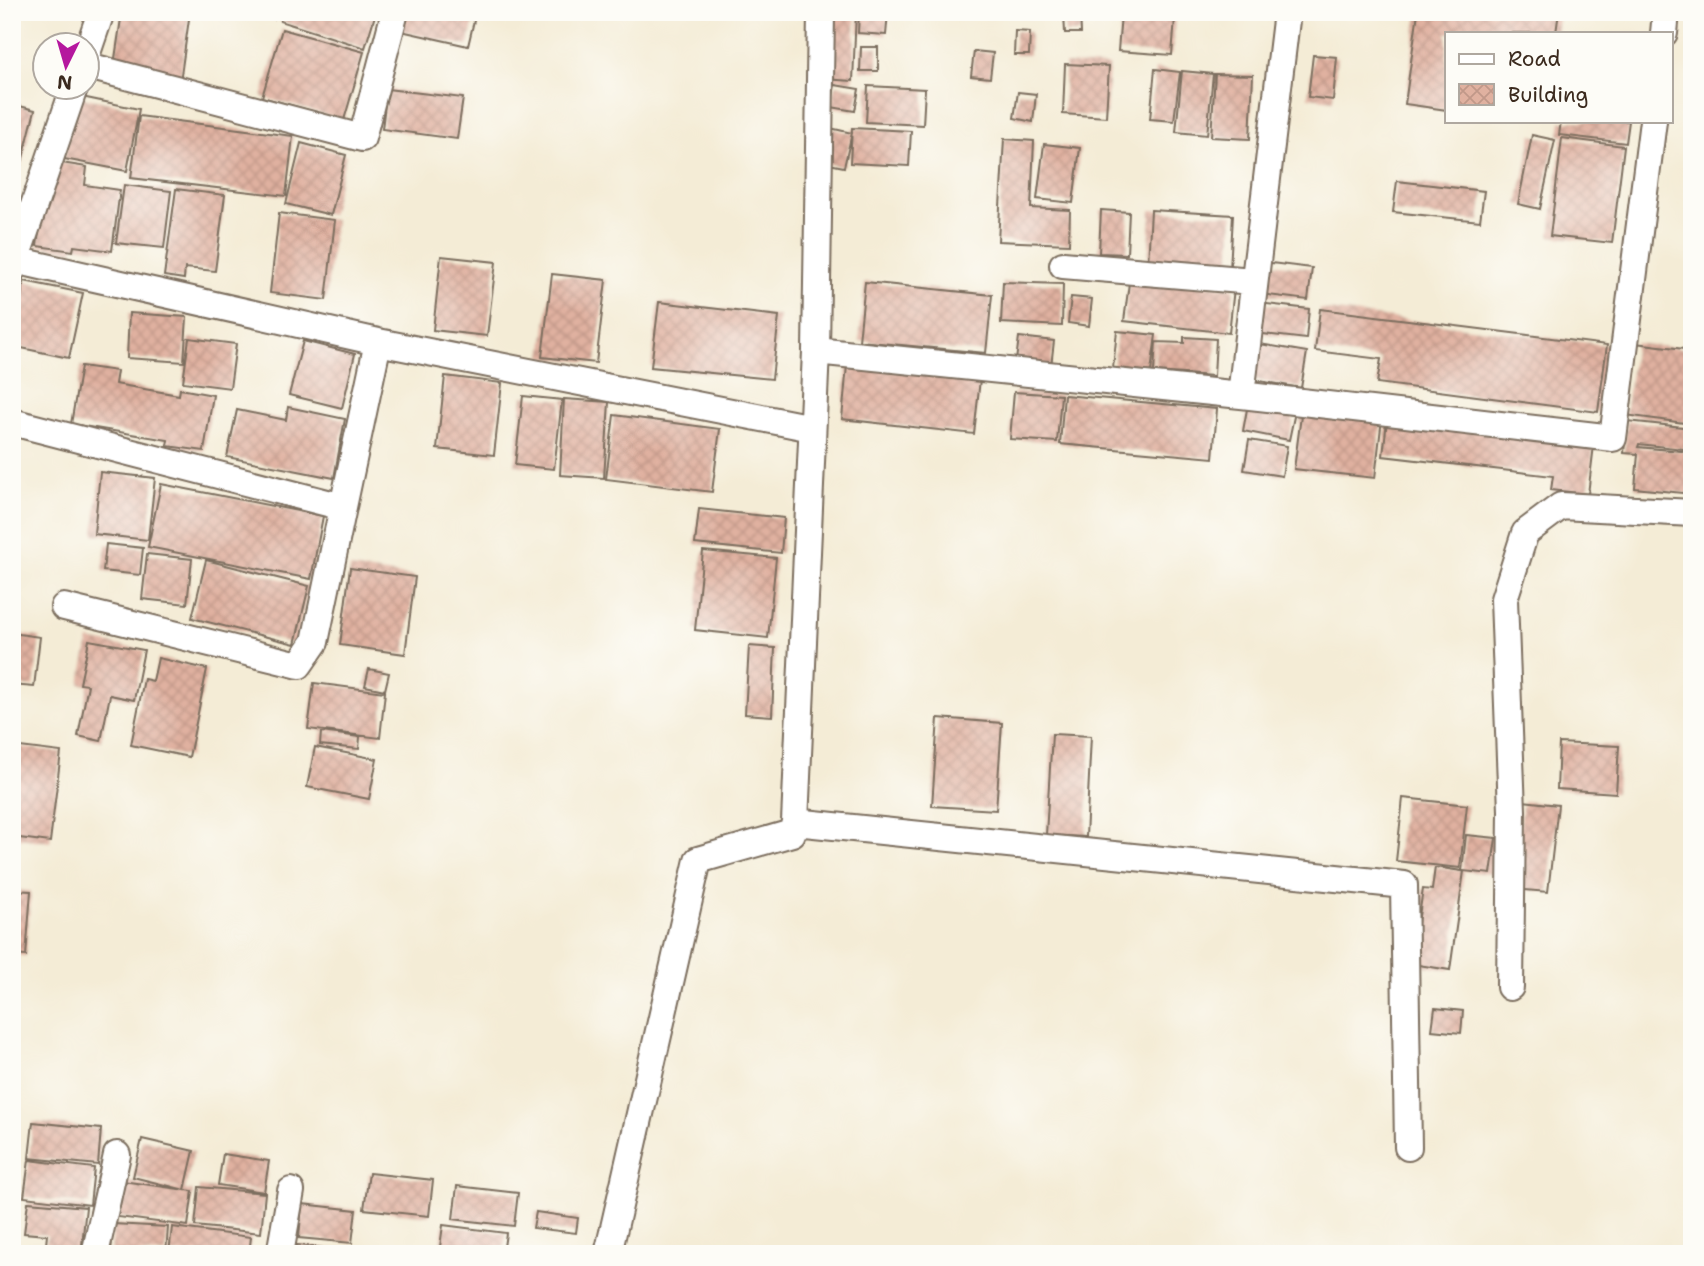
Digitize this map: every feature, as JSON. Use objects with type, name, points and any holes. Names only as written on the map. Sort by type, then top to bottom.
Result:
[{"type":"street","points":[[94,32],[101,12]]},
{"type":"street","points":[[102,70],[362,138],[395,12]]},
{"type":"street","points":[[608,1254],[698,860],[792,833],[795,822],[816,351],[821,12]]},
{"type":"street","points":[[1241,395],[1287,12]]},
{"type":"street","points":[[1664,32],[1666,12]]},
{"type":"street","points":[[69,102],[14,265],[378,342],[811,428]]},
{"type":"street","points":[[816,351],[1241,395],[1613,438],[1653,122]]},
{"type":"street","points":[[1063,265],[1253,281]]},
{"type":"street","points":[[64,607],[299,665],[315,642],[378,342]]},
{"type":"street","points":[[12,422],[342,507]]},
{"type":"street","points":[[1510,987],[1512,811],[1504,600],[1525,533],[1561,506],[1692,513]]},
{"type":"street","points":[[795,822],[1404,886],[1408,1147]]},
{"type":"street","points":[[95,1254],[117,1155]]},
{"type":"street","points":[[280,1254],[291,1191]]},
{"type":"building","points":[[122,12],[190,12],[180,82],[113,72]]},
{"type":"building","points":[[254,12],[276,12],[274,19]]},
{"type":"building","points":[[283,12],[376,12],[365,48],[280,21]]},
{"type":"building","points":[[406,12],[476,12],[468,46],[401,31]]},
{"type":"building","points":[[827,12],[856,12],[853,81],[823,79]]},
{"type":"building","points":[[859,12],[888,12],[886,35],[858,33]]},
{"type":"building","points":[[1418,12],[1559,12],[1556,32],[1445,32],[1445,110],[1405,104]]},
{"type":"building","points":[[1064,13],[1080,13],[1081,33],[1065,33]]},
{"type":"building","points":[[1121,14],[1175,18],[1172,55],[1118,51]]},
{"type":"building","points":[[282,29],[364,52],[344,120],[262,97]]},
{"type":"building","points":[[1015,31],[1030,32],[1029,55],[1014,55]]},
{"type":"building","points":[[861,47],[878,47],[878,71],[860,71]]},
{"type":"building","points":[[974,51],[993,53],[990,78],[971,76]]},
{"type":"building","points":[[1313,55],[1337,57],[1333,100],[1308,97]]},
{"type":"building","points":[[1065,64],[1109,66],[1106,117],[1063,114]]},
{"type":"building","points":[[1155,69],[1180,72],[1174,121],[1150,119]]},
{"type":"building","points":[[1182,71],[1213,74],[1207,135],[1176,132]]},
{"type":"building","points":[[1215,74],[1253,75],[1250,139],[1211,137]]},
{"type":"building","points":[[835,85],[859,89],[855,111],[831,107]]},
{"type":"building","points":[[868,86],[925,89],[923,125],[866,122]]},
{"type":"building","points":[[387,89],[463,98],[457,139],[382,129]]},
{"type":"building","points":[[1018,92],[1036,94],[1033,122],[1014,118]]},
{"type":"building","points":[[102,101],[139,109],[127,171],[64,159],[76,102]]},
{"type":"building","points":[[12,104],[35,110],[21,166],[12,164]]},
{"type":"building","points":[[139,116],[293,136],[286,196],[131,178]]},
{"type":"building","points":[[1561,122],[1629,122],[1626,143],[1559,135]]},
{"type":"building","points":[[830,128],[852,133],[844,167],[824,163]]},
{"type":"building","points":[[852,128],[911,131],[909,166],[850,163]]},
{"type":"building","points":[[1532,135],[1555,140],[1540,209],[1518,204]]},
{"type":"building","points":[[1562,138],[1624,146],[1612,243],[1550,236]]},
{"type":"building","points":[[1004,139],[1034,141],[1031,208],[1070,210],[1069,244],[998,241]]},
{"type":"building","points":[[301,143],[346,155],[331,215],[286,204]]},
{"type":"building","points":[[1044,144],[1080,148],[1073,203],[1037,199]]},
{"type":"building","points":[[49,161],[87,167],[85,185],[120,190],[112,251],[74,246],[73,251],[37,246]]},
{"type":"building","points":[[1397,181],[1484,191],[1480,221],[1393,212]]},
{"type":"building","points":[[124,185],[171,191],[164,248],[116,243]]},
{"type":"building","points":[[176,189],[225,195],[215,271],[185,268],[184,279],[164,276]]},
{"type":"building","points":[[1101,210],[1129,212],[1127,254],[1099,253]]},
{"type":"building","points":[[1151,210],[1233,215],[1230,270],[1148,265]]},
{"type":"building","points":[[279,213],[335,220],[326,300],[270,293]]},
{"type":"building","points":[[441,256],[496,262],[487,336],[433,330]]},
{"type":"building","points":[[1263,262],[1312,268],[1308,300],[1260,294]]},
{"type":"building","points":[[552,274],[606,280],[596,363],[542,357]]},
{"type":"building","points":[[1130,275],[1234,288],[1229,333],[1124,321]]},
{"type":"building","points":[[24,281],[83,293],[69,358],[12,346]]},
{"type":"building","points":[[865,282],[992,295],[986,353],[859,341]]},
{"type":"building","points":[[1003,282],[1063,284],[1062,326],[1001,323]]},
{"type":"building","points":[[1071,297],[1092,299],[1089,326],[1068,323]]},
{"type":"building","points":[[659,302],[779,316],[772,379],[651,367]]},
{"type":"building","points":[[1258,303],[1309,309],[1306,339],[1255,333]]},
{"type":"building","points":[[1320,309],[1607,345],[1598,412],[1377,383],[1381,359],[1315,351]]},
{"type":"building","points":[[129,313],[187,317],[184,362],[127,358]]},
{"type":"building","points":[[1117,331],[1156,335],[1151,372],[1113,368]]},
{"type":"building","points":[[1019,337],[1054,341],[1051,366],[1016,361]]},
{"type":"building","points":[[1184,337],[1216,339],[1214,376],[1154,372],[1156,342],[1184,343]]},
{"type":"building","points":[[189,338],[236,344],[230,388],[183,382]]},
{"type":"building","points":[[303,341],[355,354],[342,408],[289,395]]},
{"type":"building","points":[[1254,343],[1307,352],[1301,388],[1248,379]]},
{"type":"building","points":[[1635,343],[1692,350],[1692,424],[1625,415]]},
{"type":"building","points":[[847,365],[980,379],[974,434],[842,419]]},
{"type":"building","points":[[81,366],[117,371],[115,384],[179,395],[180,389],[213,395],[204,451],[167,446],[168,440],[71,424]]},
{"type":"building","points":[[445,376],[502,383],[494,455],[437,449]]},
{"type":"building","points":[[1014,392],[1061,395],[1057,442],[1010,439]]},
{"type":"building","points":[[1064,395],[1217,409],[1213,458],[1060,444]]},
{"type":"building","points":[[523,396],[562,400],[554,469],[515,465]]},
{"type":"building","points":[[1249,398],[1296,407],[1289,440],[1243,431]]},
{"type":"building","points":[[564,399],[609,402],[604,478],[560,475]]},
{"type":"building","points":[[288,407],[345,419],[334,478],[227,457],[237,410],[286,420]]},
{"type":"building","points":[[1302,408],[1382,418],[1375,478],[1294,469]]},
{"type":"building","points":[[614,415],[720,429],[712,492],[606,479]]},
{"type":"building","points":[[1387,420],[1594,445],[1588,494],[1551,490],[1553,476],[1383,456]]},
{"type":"building","points":[[1627,421],[1692,428],[1692,450],[1639,444],[1638,447],[1692,452],[1692,494],[1635,488],[1638,454],[1624,453]]},
{"type":"building","points":[[1249,440],[1287,446],[1282,476],[1244,470]]},
{"type":"building","points":[[100,472],[155,478],[148,540],[94,534]]},
{"type":"building","points":[[161,484],[323,516],[311,579],[148,547]]},
{"type":"building","points":[[699,509],[784,518],[781,553],[695,544]]},
{"type":"building","points":[[106,544],[143,548],[140,575],[103,571]]},
{"type":"building","points":[[703,551],[776,558],[768,638],[695,630]]},
{"type":"building","points":[[147,554],[192,559],[187,604],[142,599]]},
{"type":"building","points":[[206,560],[309,586],[295,644],[192,618]]},
{"type":"building","points":[[350,568],[415,577],[405,654],[340,645]]},
{"type":"building","points":[[12,633],[40,637],[34,687],[12,685]]},
{"type":"building","points":[[89,640],[144,650],[134,700],[110,695],[101,741],[78,736],[88,685],[80,684]]},
{"type":"building","points":[[749,646],[775,648],[772,716],[745,714]]},
{"type":"building","points":[[158,658],[207,669],[189,757],[131,745],[144,679],[153,681]]},
{"type":"building","points":[[369,669],[389,673],[385,690],[365,686]]},
{"type":"building","points":[[314,683],[385,692],[380,738],[308,729]]},
{"type":"building","points":[[938,718],[1002,723],[996,810],[932,806]]},
{"type":"building","points":[[321,732],[360,737],[359,749],[320,745]]},
{"type":"building","points":[[1052,734],[1091,736],[1086,837],[1046,835]]},
{"type":"building","points":[[1559,743],[1619,746],[1616,793],[1557,789]]},
{"type":"building","points":[[12,746],[61,752],[50,842],[12,837]]},
{"type":"building","points":[[315,747],[377,759],[369,799],[307,787]]},
{"type":"building","points":[[1403,798],[1467,805],[1460,868],[1396,861]]},
{"type":"building","points":[[1523,801],[1558,805],[1548,892],[1513,889]]},
{"type":"building","points":[[1466,835],[1496,838],[1491,874],[1464,871],[1450,970],[1412,964],[1423,889],[1432,890],[1435,867],[1462,871]]},
{"type":"building","points":[[12,890],[31,891],[26,956],[12,955]]},
{"type":"building","points":[[12,961],[17,962],[14,1000],[12,1000]]},
{"type":"building","points":[[1435,1008],[1463,1011],[1461,1033],[1432,1030]]},
{"type":"building","points":[[33,1122],[101,1129],[98,1165],[29,1158]]},
{"type":"building","points":[[142,1139],[194,1151],[185,1190],[133,1177]]},
{"type":"building","points":[[223,1154],[269,1161],[264,1192],[218,1185]]},
{"type":"building","points":[[29,1160],[94,1168],[90,1205],[24,1197]]},
{"type":"building","points":[[369,1173],[433,1180],[429,1216],[364,1209]]},
{"type":"building","points":[[122,1181],[193,1191],[188,1226],[118,1217]]},
{"type":"building","points":[[457,1186],[518,1193],[514,1226],[453,1219]]},
{"type":"building","points":[[199,1187],[265,1193],[261,1233],[195,1226]]},
{"type":"building","points":[[28,1202],[86,1207],[81,1254],[45,1254],[47,1235],[24,1233]]},
{"type":"building","points":[[302,1204],[356,1210],[352,1243],[299,1238]]},
{"type":"building","points":[[536,1212],[578,1218],[576,1233],[533,1228]]},
{"type":"building","points":[[113,1224],[168,1227],[166,1254],[111,1254]]},
{"type":"building","points":[[443,1225],[506,1233],[503,1254],[439,1254]]},
{"type":"building","points":[[172,1227],[251,1237],[249,1254],[169,1254]]},
{"type":"building","points":[[289,1244],[357,1252],[357,1254],[287,1254]]}]
